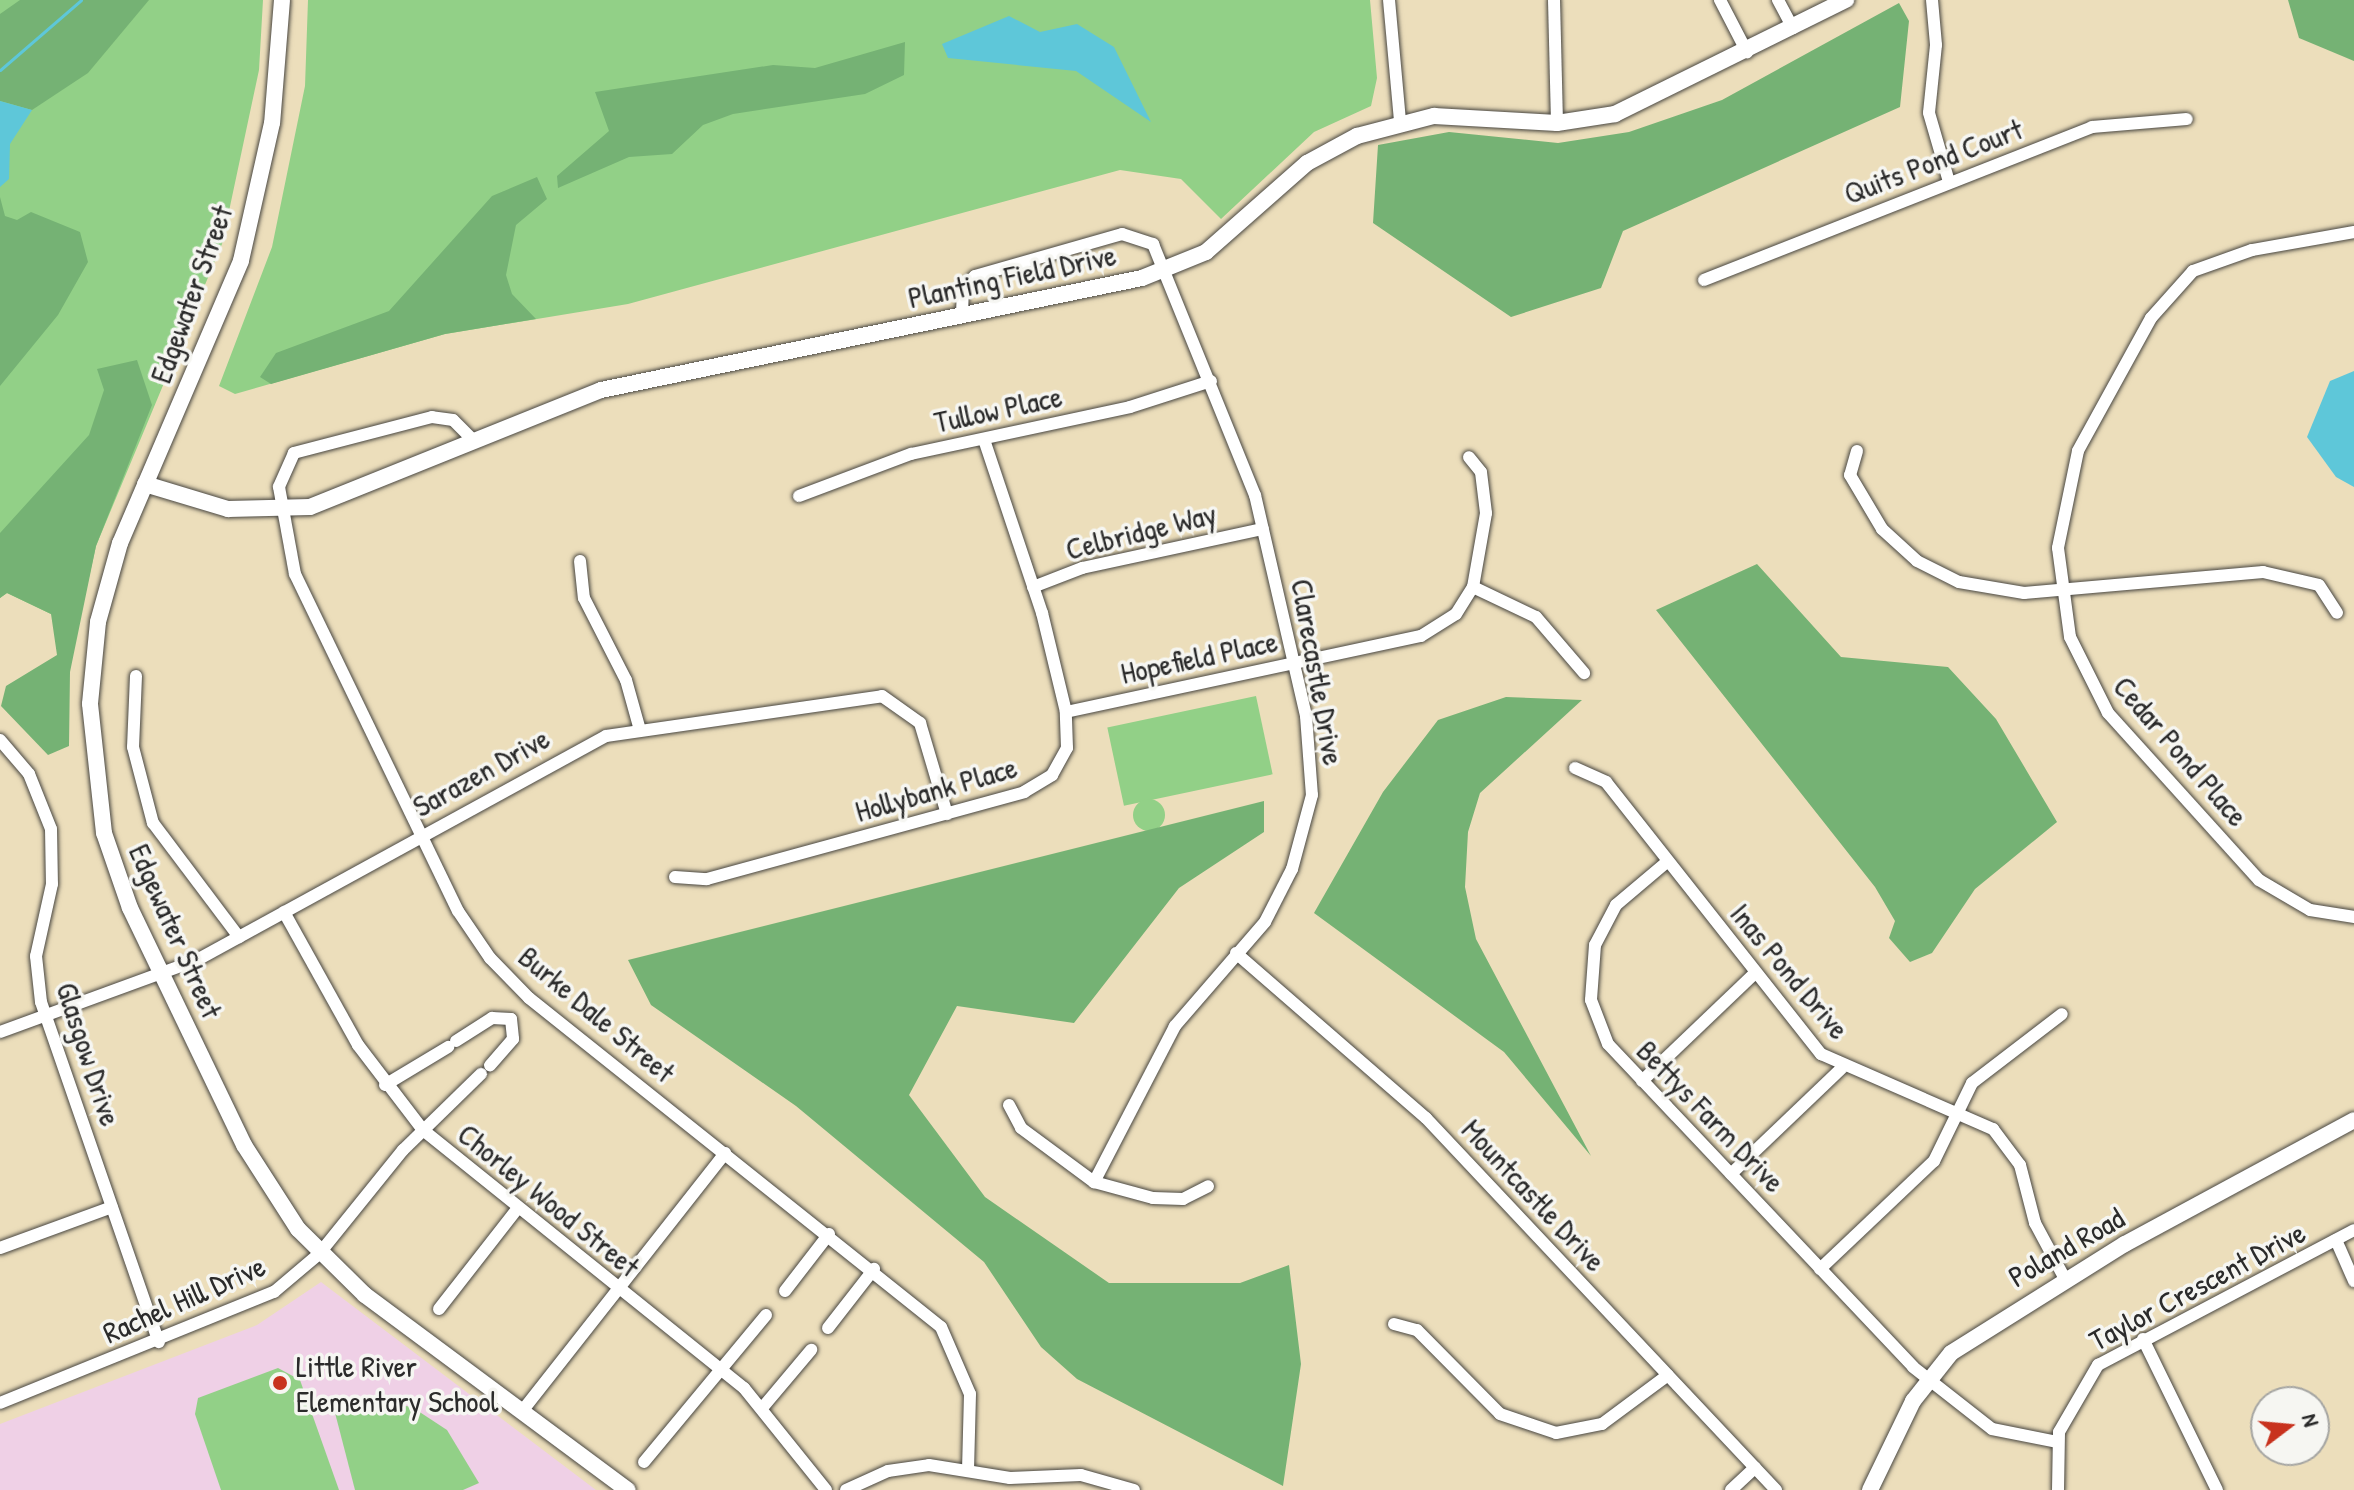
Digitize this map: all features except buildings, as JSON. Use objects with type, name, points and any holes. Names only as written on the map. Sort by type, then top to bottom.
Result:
[{"type":"street","name":"Edgewater Street","points":[[282,0],[273,121],[241,261],[145,484],[98,622],[90,704],[104,833],[163,975],[256,1168],[319,1254],[628,1490]]},
{"type":"street","points":[[1389,0],[1400,122]]},
{"type":"street","points":[[1554,0],[1557,123]]},
{"type":"street","points":[[1720,0],[1747,52]]},
{"type":"street","points":[[1778,0],[1793,28]]},
{"type":"street","name":"Planting Field Drive","points":[[145,484],[201,504],[281,510],[349,496],[601,390],[1168,270],[1227,237],[1307,163],[1400,122],[1457,115],[1557,123],[1637,107],[1846,0]]},
{"type":"street","points":[[1932,0],[1937,29],[1929,113],[1949,182]]},
{"type":"street","name":"Quits Pond Court","points":[[1704,280],[2099,124],[2187,119]]},
{"type":"street","name":"Cedar Pond Place","points":[[2354,232],[2252,250],[2193,271],[2151,318],[2078,451],[2060,521],[2059,589],[2079,662],[2135,744],[2275,892],[2310,910],[2354,917]]},
{"type":"street","name":"Clarecastle Drive","points":[[962,315],[963,288],[975,276],[1117,235],[1153,244],[1168,270],[1211,381],[1263,529],[1312,758],[1306,832],[1265,922],[1175,1026],[1094,1182]]},
{"type":"street","name":"Tullow Place","points":[[799,496],[911,454],[984,440],[1211,381]]},
{"type":"street","name":"Burke Dale Street","points":[[475,442],[453,420],[432,417],[304,447],[282,470],[281,510],[295,574],[421,835],[473,935],[529,998],[928,1312],[961,1359],[970,1394],[968,1470]]},
{"type":"street","name":"Hollybank Place","points":[[675,877],[707,879],[947,814],[1046,781],[1064,758],[1066,712],[1033,587],[984,440]]},
{"type":"street","points":[[1857,451],[1850,475],[1882,529],[1917,561],[1981,588],[2059,589],[2263,572],[2319,585],[2337,613]]},
{"type":"street","name":"Hopefield Place","points":[[1066,712],[1421,636],[1456,614],[1473,587],[1486,513],[1481,472],[1469,457]]},
{"type":"street","name":"Celbridge Way","points":[[1033,587],[1082,568],[1263,529]]},
{"type":"street","points":[[580,561],[584,598],[626,680],[640,730]]},
{"type":"street","points":[[1473,587],[1536,617],[1584,673]]},
{"type":"street","points":[[136,676],[133,747],[148,809],[175,860],[239,937]]},
{"type":"street","name":"Sarazen Drive","points":[[0,1032],[163,975],[239,937],[588,743],[640,730],[882,696],[920,723],[947,814]]},
{"type":"street","name":"Glasgow Drive","points":[[0,740],[29,774],[51,829],[52,884],[36,956],[46,1016],[159,1342]]},
{"type":"street","name":"Inas Pond Drive","points":[[1575,768],[1606,782],[1813,1046],[1842,1068],[1960,1110],[1993,1129],[2014,1156],[2038,1232],[2065,1279]]},
{"type":"street","name":"Bettys Farm Drive","points":[[1668,861],[1611,911],[1590,964],[1601,1030],[1642,1081],[1928,1379],[1992,1429],[2057,1442]]},
{"type":"street","name":"Chorley Wood Street","points":[[284,912],[385,1085],[423,1130],[763,1407],[826,1490]]},
{"type":"street","name":"Mountcastle Drive","points":[[1236,953],[1426,1118],[1776,1490]]},
{"type":"street","points":[[1642,1081],[1755,973]]},
{"type":"street","points":[[385,1085],[492,1018],[511,1019],[529,998]]},
{"type":"street","points":[[1820,1269],[1934,1161],[1972,1083],[2062,1014]]},
{"type":"street","name":"Rachel Hill Drive","points":[[0,1403],[257,1302],[319,1254],[423,1130],[513,1039],[511,1019]]},
{"type":"street","points":[[1731,1174],[1842,1068]]},
{"type":"street","points":[[1009,1105],[1021,1128],[1094,1182],[1153,1198],[1183,1199],[1208,1186]]},
{"type":"street","name":"Poland Road","points":[[1870,1490],[1928,1379],[1977,1333],[2065,1279],[2354,1120]]},
{"type":"street","points":[[523,1410],[725,1153]]},
{"type":"street","points":[[0,1248],[112,1207]]},
{"type":"street","points":[[439,1309],[517,1209]]},
{"type":"street","name":"Taylor Crescent Drive","points":[[2058,1490],[2057,1442],[2067,1408],[2098,1365],[2354,1230]]},
{"type":"street","points":[[785,1291],[829,1234]]},
{"type":"street","points":[[2336,1240],[2354,1281]]},
{"type":"street","points":[[828,1328],[874,1269]]},
{"type":"street","points":[[644,1462],[766,1315]]},
{"type":"street","points":[[1394,1324],[1417,1330],[1500,1414],[1556,1433],[1602,1424],[1668,1375]]},
{"type":"street","points":[[2143,1339],[2217,1490]]},
{"type":"street","points":[[763,1407],[811,1350]]},
{"type":"street","points":[[846,1490],[908,1466],[968,1470],[1009,1484],[1081,1475],[1134,1490]]},
{"type":"street","points":[[1731,1490],[1755,1468]]},
{"type":"shaded area","name":"Little River Elementary School","points":[[321,1282],[596,1490],[0,1490],[0,1424],[257,1325]]},
{"type":"green space","points":[[0,0],[263,0],[259,70],[222,244],[96,546],[78,627],[7,593],[0,598]]},
{"type":"green space","points":[[20,0],[149,0],[88,73],[32,110],[0,101],[0,14]]},
{"type":"green space","points":[[308,0],[1370,0],[1377,78],[1371,106],[1314,132],[1221,219],[1181,179],[1120,170],[628,304],[445,334],[235,394],[219,386],[272,247],[305,86]]},
{"type":"green space","points":[[2288,0],[2354,0],[2354,61],[2299,38]]},
{"type":"green space","points":[[1899,3],[1909,21],[1900,107],[1623,231],[1601,288],[1511,317],[1373,223],[1378,145],[1449,132],[1558,143],[1629,132],[1722,100]]},
{"type":"green space","points":[[905,42],[904,75],[865,94],[733,114],[703,125],[672,154],[629,157],[558,188],[557,176],[609,131],[595,92],[773,65],[815,68]]},
{"type":"green space","points":[[537,177],[547,199],[516,225],[506,275],[512,294],[536,319],[445,334],[271,384],[260,377],[276,353],[389,311],[492,196]]},
{"type":"green space","points":[[0,197],[5,216],[17,220],[31,212],[80,232],[88,262],[58,315],[0,386]]},
{"type":"green space","points":[[137,360],[152,405],[96,546],[70,672],[69,746],[48,755],[1,706],[6,686],[57,655],[51,614],[7,593],[0,598],[0,533],[89,435],[104,390],[97,369]]},
{"type":"green space","points":[[1757,564],[1841,657],[1948,667],[1996,719],[2057,822],[1975,889],[1932,953],[1910,962],[1889,938],[1895,921],[1875,887],[1656,610]]},
{"type":"green space","points":[[1256,696],[1273,774],[1124,806],[1107,728]]},
{"type":"green space","points":[[1506,697],[1582,700],[1480,793],[1468,832],[1465,887],[1476,939],[1591,1156],[1504,1052],[1314,913],[1383,792],[1438,720]]},
{"type":"green space","points":[[1149,799],[1160,804],[1165,815],[1160,826],[1149,831],[1138,826],[1133,815],[1138,804]]},
{"type":"green space","points":[[1264,801],[1264,832],[1179,888],[1074,1023],[957,1006],[909,1095],[985,1197],[1109,1283],[1240,1283],[1289,1265],[1301,1364],[1283,1486],[1077,1379],[1041,1347],[984,1262],[796,1106],[651,1005],[628,960]]},
{"type":"green space","points":[[278,1368],[300,1380],[339,1490],[221,1490],[195,1414],[198,1398]]},
{"type":"green space","points":[[381,1402],[412,1407],[447,1430],[479,1483],[463,1490],[355,1490],[334,1409]]},
{"type":"water","points":[[1009,16],[1040,32],[1077,24],[1114,47],[1151,122],[1076,71],[948,58],[942,44]]},
{"type":"water","points":[[0,101],[32,110],[10,144],[9,179],[0,187]]},
{"type":"water","points":[[2354,371],[2354,487],[2336,477],[2307,437],[2330,381]]},
{"type":"waterway","points":[[0,70],[81,0]]},
{"type":"place","name":"Little River Elementary School","points":[[280,1383]]}]
